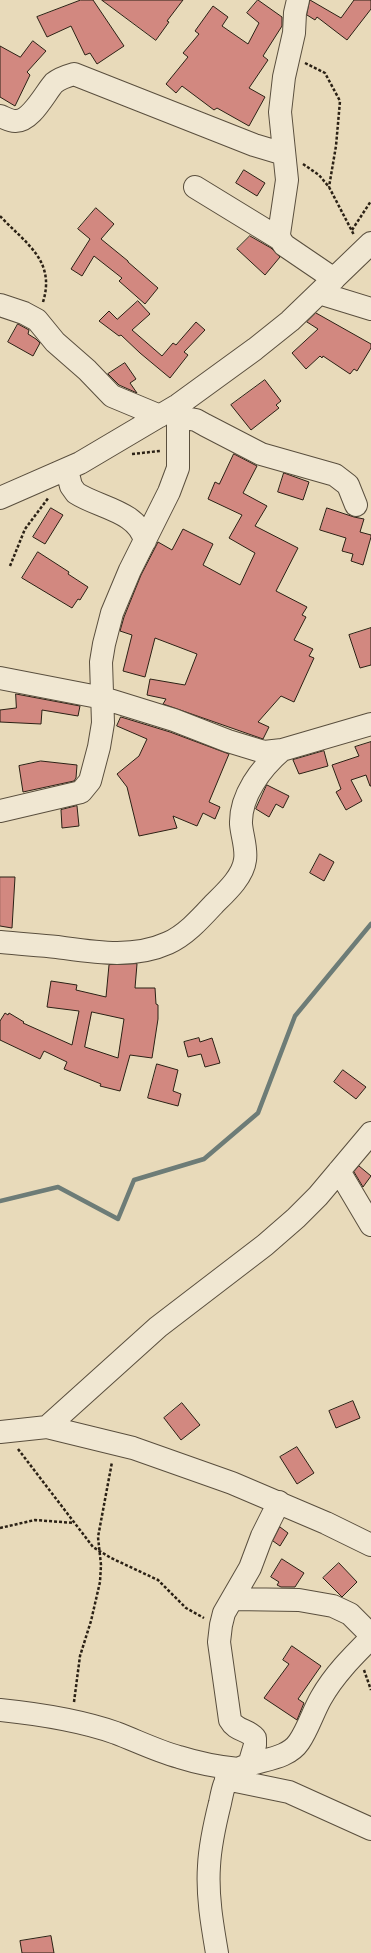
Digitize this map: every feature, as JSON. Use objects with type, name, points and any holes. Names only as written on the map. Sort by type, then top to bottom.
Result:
[{"type":"street","points":[[280,239],[279,229],[287,180],[280,112],[286,63],[294,33],[295,13],[298,0]]},
{"type":"street","points":[[0,116],[14,121],[23,119],[32,112],[55,82],[74,74],[254,145],[284,154]]},
{"type":"street","points":[[195,187],[280,239],[326,286],[371,309]]},
{"type":"street","points":[[0,498],[68,473],[172,413],[290,321],[367,247]]},
{"type":"street","points":[[0,305],[24,313],[37,320],[55,342],[87,370],[112,396],[196,420],[261,454],[335,474],[348,485],[356,505]]},
{"type":"street","points":[[0,811],[81,792],[90,781],[103,723],[101,662],[112,613],[130,570],[169,492],[178,468],[172,413]]},
{"type":"street","points":[[68,473],[71,486],[76,493],[134,522],[144,533],[145,541]]},
{"type":"street","points":[[0,678],[103,698],[174,720],[264,752],[282,750],[371,724]]},
{"type":"street","points":[[0,942],[130,953],[149,950],[168,943],[184,933],[210,909],[238,876],[246,859],[241,823],[242,807],[262,771],[282,750]]},
{"type":"street","points":[[47,1427],[158,1327],[265,1245],[296,1218],[371,1133]]},
{"type":"street","points":[[339,1171],[371,1225]]},
{"type":"street","points":[[3,1432],[47,1427],[116,1444],[226,1480],[279,1502],[371,1545]]},
{"type":"street","points":[[217,1953],[210,1910],[209,1865],[218,1810],[238,1771],[255,1745],[255,1738],[247,1732],[238,1730],[230,1720],[219,1642],[221,1625],[224,1613],[250,1568],[262,1536],[279,1502]]},
{"type":"street","points":[[233,1599],[299,1600],[333,1606],[350,1614],[371,1635]]},
{"type":"street","points":[[238,1771],[282,1755],[300,1742],[332,1681],[339,1671],[371,1638]]},
{"type":"street","points":[[0,1710],[71,1721],[116,1733],[190,1761],[238,1771],[371,1829]]},
{"type":"path","points":[[286,63],[299,62],[320,69],[325,73],[338,95],[340,115],[329,187]]},
{"type":"path","points":[[284,154],[319,175],[329,187],[352,230],[367,247]]},
{"type":"path","points":[[352,230],[371,200]]},
{"type":"path","points":[[0,216],[42,261],[46,273],[47,284],[37,320]]},
{"type":"path","points":[[10,566],[25,529],[68,473]]},
{"type":"path","points":[[3,1432],[74,1523],[99,1551],[158,1580],[186,1608],[221,1625]]},
{"type":"path","points":[[71,1721],[80,1656],[91,1621],[100,1582],[101,1565],[98,1537],[101,1515],[116,1444]]},
{"type":"path","points":[[0,1528],[35,1520],[74,1523]]},
{"type":"building","points":[[81,0],[93,0],[124,46],[97,64],[90,53],[85,55],[71,26],[47,37],[37,17]]},
{"type":"building","points":[[102,0],[183,0],[167,21],[169,22],[156,40]]},
{"type":"building","points":[[258,0],[282,17],[282,26],[263,56],[268,60],[249,88],[265,97],[249,126],[217,108],[214,110],[182,86],[176,93],[166,84],[188,57],[183,53],[199,34],[195,31],[213,6],[228,17],[222,26],[248,44],[259,23],[247,13]]},
{"type":"building","points":[[310,0],[341,18],[354,0],[371,0],[371,9],[347,40],[317,17],[315,20],[307,15]]},
{"type":"building","points":[[33,41],[46,51],[27,72],[30,75],[15,106],[0,97],[0,46],[20,57]]},
{"type":"building","points":[[244,170],[265,183],[257,196],[236,183]]},
{"type":"building","points":[[96,208],[114,224],[101,239],[158,288],[145,304],[119,281],[122,278],[94,256],[82,276],[71,269],[90,239],[78,229]]},
{"type":"building","points":[[250,236],[271,248],[280,257],[265,275],[237,249]]},
{"type":"building","points":[[138,301],[150,314],[132,330],[162,356],[173,343],[176,345],[196,322],[205,330],[184,352],[188,355],[170,378],[121,335],[119,336],[99,321],[109,311],[117,319]]},
{"type":"building","points":[[316,313],[371,344],[371,348],[357,371],[354,369],[350,374],[323,356],[322,358],[320,356],[306,369],[292,353],[318,329],[307,322]]},
{"type":"building","points":[[18,324],[29,330],[28,334],[40,343],[33,356],[8,342]]},
{"type":"building","points":[[125,363],[136,379],[130,383],[137,393],[119,385],[108,374]]},
{"type":"building","points":[[265,380],[281,401],[276,405],[279,408],[251,430],[231,405]]},
{"type":"building","points":[[234,454],[257,466],[243,493],[267,506],[255,526],[298,548],[276,591],[307,607],[302,615],[306,617],[294,640],[313,649],[309,656],[314,658],[294,702],[281,696],[258,722],[269,727],[263,739],[163,704],[166,699],[147,695],[150,679],[185,685],[197,654],[155,638],[145,677],[123,671],[132,635],[120,631],[141,575],[158,542],[172,550],[183,529],[213,544],[203,565],[240,585],[255,553],[229,538],[242,515],[208,499],[215,482],[219,484]]},
{"type":"building","points":[[284,473],[309,482],[303,500],[278,492]]},
{"type":"building","points":[[51,508],[63,515],[45,544],[33,537]]},
{"type":"building","points":[[327,508],[364,519],[360,532],[371,535],[371,537],[363,565],[351,561],[353,554],[342,551],[346,538],[320,530]]},
{"type":"building","points":[[38,552],[69,572],[68,574],[88,587],[80,600],[78,599],[72,608],[22,578]]},
{"type":"building","points":[[371,628],[371,665],[360,668],[349,635]]},
{"type":"building","points":[[16,694],[80,706],[78,716],[42,710],[41,724],[0,722],[0,710],[16,708]]},
{"type":"building","points":[[121,717],[170,732],[229,754],[209,802],[220,807],[215,819],[203,813],[197,826],[173,816],[177,828],[139,836],[127,787],[117,774],[139,756],[147,739],[117,726]]},
{"type":"building","points":[[371,742],[371,786],[366,775],[351,780],[362,801],[346,810],[336,792],[341,789],[332,765],[359,756],[355,747]]},
{"type":"building","points":[[324,751],[328,766],[299,774],[293,760]]},
{"type":"building","points":[[41,761],[77,765],[76,778],[74,781],[23,792],[19,766]]},
{"type":"building","points":[[267,785],[289,796],[283,808],[276,804],[269,817],[256,809]]},
{"type":"building","points":[[77,806],[79,826],[62,828],[61,810]]},
{"type":"building","points":[[320,854],[334,862],[324,881],[310,873]]},
{"type":"building","points":[[0,877],[15,877],[12,928],[0,926]]},
{"type":"building","points":[[137,964],[135,988],[155,988],[156,1004],[158,1005],[158,1019],[152,1058],[130,1055],[120,1091],[100,1086],[101,1084],[64,1069],[67,1062],[44,1051],[40,1059],[0,1040],[0,1021],[5,1013],[8,1015],[9,1013],[24,1022],[23,1023],[72,1045],[79,1011],[47,1007],[51,981],[77,985],[76,990],[106,997],[109,965]],"holes":[[[92,1012],[124,1019],[118,1058],[85,1047]]]},
{"type":"building","points":[[199,1038],[200,1042],[212,1038],[220,1063],[205,1067],[201,1054],[188,1057],[184,1042]]},
{"type":"building","points":[[157,1064],[178,1070],[173,1091],[181,1094],[178,1106],[148,1098]]},
{"type":"building","points":[[343,1070],[366,1087],[356,1099],[334,1082]]},
{"type":"building","points":[[359,1166],[371,1176],[363,1187],[354,1172]]},
{"type":"building","points":[[353,1401],[360,1418],[336,1428],[329,1411]]},
{"type":"building","points":[[182,1403],[200,1425],[181,1440],[164,1418]]},
{"type":"building","points":[[297,1447],[314,1473],[297,1484],[280,1457]]},
{"type":"building","points":[[280,1527],[288,1533],[280,1546],[273,1541]]},
{"type":"building","points":[[282,1559],[304,1573],[295,1587],[281,1587],[277,1585],[279,1582],[271,1577]]},
{"type":"building","points":[[339,1563],[357,1582],[342,1597],[323,1578]]},
{"type":"building","points":[[292,1646],[321,1666],[298,1699],[304,1703],[297,1720],[264,1698],[289,1664],[283,1660]]},
{"type":"building","points":[[51,1936],[54,1953],[22,1953],[20,1941]]},
{"type":"waterway","points":[[0,1201],[58,1187],[118,1219],[134,1180],[204,1159],[258,1113],[295,1016],[371,924]]}]
